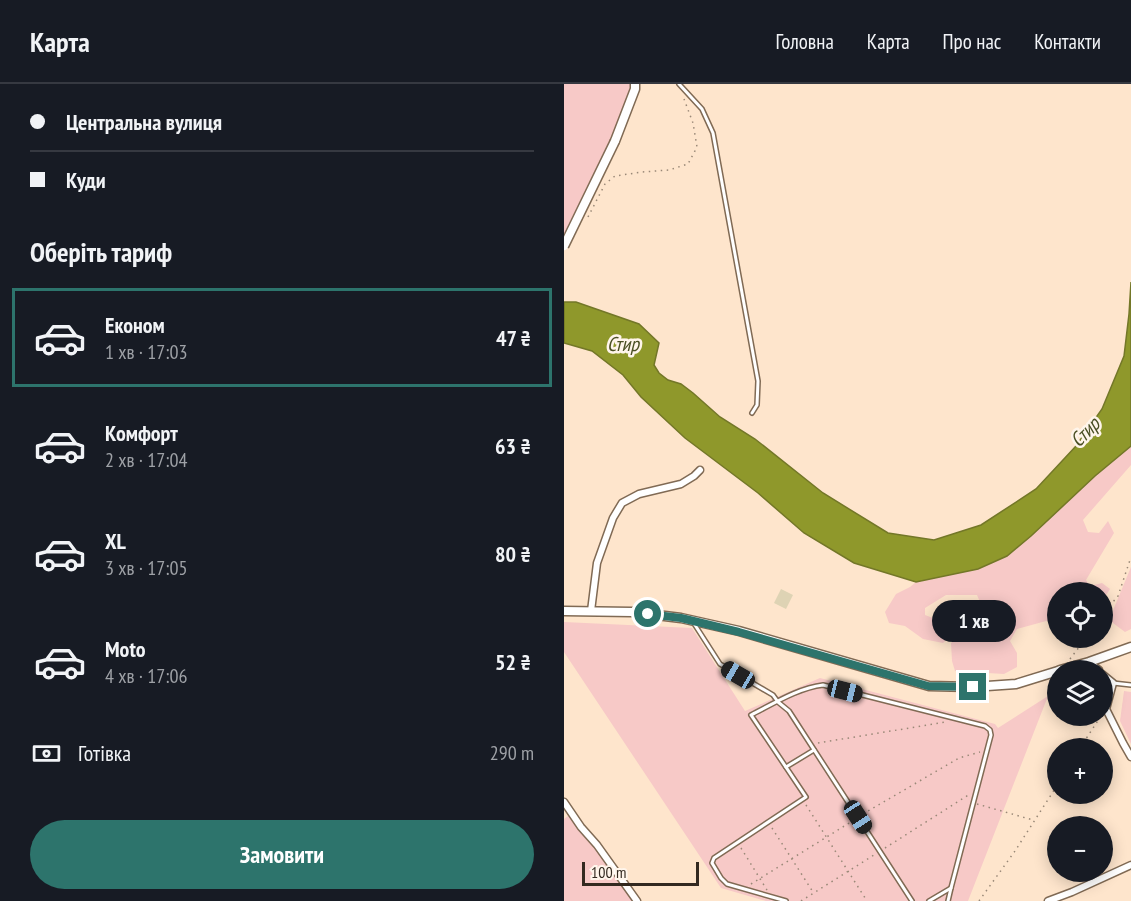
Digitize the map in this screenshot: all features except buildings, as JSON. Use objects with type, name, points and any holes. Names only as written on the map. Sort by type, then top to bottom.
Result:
[{"type":"street","points":[[564,246],[615,141],[635,84]]},
{"type":"street","points":[[591,611],[597,563],[613,518],[622,503],[639,494],[681,484],[700,470]]},
{"type":"street","points":[[564,610],[632,612],[693,620],[928,686],[973,687],[1016,684],[1047,675]]},
{"type":"street","points":[[1095,660],[1131,647]]},
{"type":"street","points":[[1113,723],[1131,757]]},
{"type":"street","points":[[564,802],[637,901]]},
{"type":"street","points":[[1048,901],[1131,865]]},
{"type":"lane","points":[[679,84],[702,109],[713,133],[758,381],[757,405],[752,413]]},
{"type":"lane","points":[[693,620],[720,664],[773,695],[789,711],[912,901]]},
{"type":"lane","points":[[1113,683],[1131,685]]},
{"type":"lane","points":[[786,901],[727,884],[712,863],[714,858],[806,797],[751,715],[813,686],[823,686],[985,726],[990,730],[991,735],[948,901]]},
{"type":"lane","points":[[786,767],[814,750]]},
{"type":"lane","points":[[929,901],[951,888]]},
{"type":"path","points":[[585,223],[605,184],[615,176],[669,170],[688,164],[697,147],[693,123],[679,84]]},
{"type":"path","points":[[1113,602],[1118,596],[1131,557]]},
{"type":"path","points":[[1069,660],[1078,648]]},
{"type":"path","points":[[811,744],[945,723],[957,719]]},
{"type":"path","points":[[748,890],[752,882],[858,817],[959,758],[987,750]]},
{"type":"path","points":[[801,901],[977,789]]},
{"type":"path","points":[[803,799],[867,901]]},
{"type":"path","points":[[979,901],[1047,801]]},
{"type":"path","points":[[974,803],[1035,820]]},
{"type":"path","points":[[769,822],[814,893]]},
{"type":"path","points":[[738,842],[772,897]]},
{"type":"shaded area","points":[[564,84],[635,84],[635,89],[564,246]]},
{"type":"shaded area","points":[[1131,446],[1131,465],[1083,520],[1088,532],[1099,533],[1108,521],[1114,533],[1086,580],[1087,582],[1047,582],[1047,621],[1017,629],[1010,641],[1017,653],[1017,667],[1004,674],[955,671],[951,643],[967,631],[998,629],[1003,622],[986,616],[977,595],[946,595],[925,608],[925,615],[938,620],[953,633],[943,643],[923,639],[905,626],[889,623],[885,612],[896,594],[916,582],[978,569],[1007,556]]},
{"type":"shaded area","points":[[1131,567],[1131,629],[1125,632],[1113,623],[1113,610]]},
{"type":"shaded area","points":[[564,622],[692,628],[745,711],[820,678],[995,724],[998,728],[1047,697],[1047,699],[968,901],[766,901],[721,888],[564,652]]},
{"type":"shaded area","points":[[1124,691],[1131,692],[1131,744],[1120,721]]},
{"type":"shaded area","points":[[568,816],[591,843],[633,901],[564,901],[564,819]]},
{"type":"water","name":"Стир","points":[[1131,282],[1131,446],[1007,556],[978,569],[916,582],[854,563],[804,533],[758,493],[685,438],[641,397],[623,375],[592,351],[564,343],[564,302],[576,302],[639,324],[659,343],[654,365],[659,373],[668,380],[681,384],[720,417],[755,439],[823,493],[888,533],[934,540],[981,525],[1036,489],[1076,446],[1102,409],[1124,356]]},
{"type":"route","points":[[648,614],[681,618],[739,632],[928,686],[973,687]]}]
